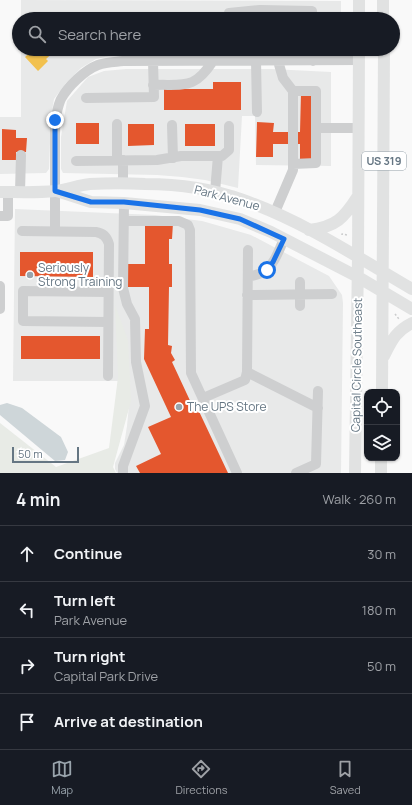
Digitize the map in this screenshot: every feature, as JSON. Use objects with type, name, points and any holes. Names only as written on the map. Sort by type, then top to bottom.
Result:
[{"type":"main road","points":[[359,0],[359,12]]},
{"type":"main road","points":[[383,0],[383,12]]},
{"type":"main road","name":"US 319","points":[[358,257],[359,56]]},
{"type":"main road","name":"US 319","points":[[383,272],[384,56]]},
{"type":"main road","name":"Park Avenue","points":[[4,192],[55,191],[90,184],[146,184],[182,187],[214,192],[242,199],[275,212],[358,257],[412,289]]},
{"type":"main road","points":[[110,184],[124,202]]},
{"type":"main road","name":"Park Avenue","points":[[55,191],[91,202],[124,202],[200,210],[240,219],[284,239],[358,277],[412,309]]},
{"type":"main road","points":[[309,230],[331,226],[348,211],[358,196]]},
{"type":"main road","name":"Capital Circle Southeast","points":[[355,473],[358,257]]},
{"type":"main road","name":"Capital Circle Southeast","points":[[382,389],[383,272]]},
{"type":"main road","points":[[383,357],[393,339],[402,328],[412,323]]},
{"type":"main road","points":[[380,473],[381,461]]},
{"type":"street","points":[[239,12],[260,10],[312,12]]},
{"type":"street","points":[[313,56],[313,61]]},
{"type":"street","points":[[55,231],[55,120],[62,98],[70,87],[89,70],[108,62],[313,61],[351,56]]},
{"type":"street","points":[[86,98],[154,97],[153,61]]},
{"type":"street","points":[[153,85],[193,83],[205,74],[213,61]]},
{"type":"street","points":[[256,61],[257,112]]},
{"type":"street","points":[[275,212],[293,170],[293,91],[283,78],[278,61]]},
{"type":"street","points":[[293,91],[316,91],[316,163],[293,164]]},
{"type":"street","points":[[117,124],[123,184]]},
{"type":"street","points":[[172,125],[173,158]]},
{"type":"street","points":[[76,161],[156,160],[181,156],[222,156],[229,150],[229,126]]},
{"type":"street","points":[[316,128],[358,128]]},
{"type":"street","points":[[20,155],[20,192]]},
{"type":"street","points":[[214,192],[218,156]]},
{"type":"street","points":[[0,216],[8,216],[4,192]]},
{"type":"street","points":[[123,473],[123,466],[145,406],[136,362],[135,319],[127,304],[123,288],[124,202]]},
{"type":"street","points":[[124,221],[179,221],[188,225],[190,230],[191,373],[237,473]]},
{"type":"street","points":[[22,231],[100,232],[106,236],[108,244],[108,376]]},
{"type":"street","points":[[248,277],[267,270],[273,262],[284,239]]},
{"type":"street","points":[[203,398],[245,380],[252,330],[248,295],[248,250]]},
{"type":"street","points":[[300,282],[300,306]]},
{"type":"street","points":[[0,286],[0,309]]},
{"type":"street","points":[[108,292],[23,291],[23,321],[108,322]]},
{"type":"street","points":[[248,295],[332,294]]},
{"type":"street","points":[[247,372],[318,408]]},
{"type":"street","points":[[296,473],[316,464],[318,391]]},
{"type":"path","points":[[392,314],[395,314],[397,309]]},
{"type":"shaded area","points":[[21,0],[341,1],[341,12],[21,12]]},
{"type":"shaded area","points":[[21,56],[108,56],[96,59],[81,68],[66,83],[54,99],[51,117],[49,169],[46,173],[0,174],[0,117],[21,117]]},
{"type":"shaded area","points":[[126,69],[271,69],[331,72],[331,166],[256,165],[255,116],[242,116],[238,188],[205,180],[182,177],[63,173],[61,169],[61,137],[67,101],[88,77],[104,71]]},
{"type":"shaded area","points":[[15,209],[155,215],[202,221],[251,235],[329,276],[342,295],[343,303],[341,473],[117,473],[115,463],[124,445],[127,426],[129,405],[126,381],[13,381]]},
{"type":"shaded area","points":[[115,305],[128,340],[131,401],[113,467],[116,473],[0,473],[0,423],[56,467],[109,448],[118,377]]},
{"type":"shaded area","points":[[7,403],[22,408],[61,437],[68,452],[65,460],[55,461],[0,415],[0,405]]},
{"type":"building: Homes","points":[[49,56],[46,59],[48,61],[38,71],[25,57]]},
{"type":"building: Shops","points":[[213,82],[241,82],[241,110],[164,110],[164,89],[213,89]]},
{"type":"building: Shops","points":[[301,93],[312,94],[312,161],[300,161],[300,144],[273,144],[273,157],[256,157],[257,122],[274,123],[273,132],[300,132]]},
{"type":"building: Shops","points":[[76,123],[99,123],[99,144],[76,144]]},
{"type":"building: Shops","points":[[128,124],[154,124],[154,145],[128,146]]},
{"type":"building: Shops","points":[[185,124],[215,124],[215,146],[185,146]]},
{"type":"building: Shops","points":[[2,129],[16,130],[16,138],[27,138],[26,152],[16,152],[16,160],[2,160]]},
{"type":"building: Shops","points":[[145,223],[173,223],[172,239],[169,239],[169,264],[172,264],[172,287],[169,287],[168,345],[172,346],[171,353],[175,360],[172,362],[193,407],[196,405],[228,473],[140,473],[136,466],[161,454],[148,427],[171,417],[144,359],[145,329],[149,329],[149,287],[128,287],[128,264],[145,264]]},
{"type":"building: Shops","points":[[20,252],[93,252],[93,277],[20,276]]},
{"type":"building: Shops","points":[[21,336],[100,336],[100,359],[21,359]]},
{"type":"place","name":"Seriously Strong Training","points":[[30,275]]},
{"type":"place","name":"The UPS Store","points":[[179,407]]},
{"type":"route","points":[[55,120],[55,191],[91,202],[150,204],[200,210],[240,219],[284,239],[273,262],[267,270]]}]
